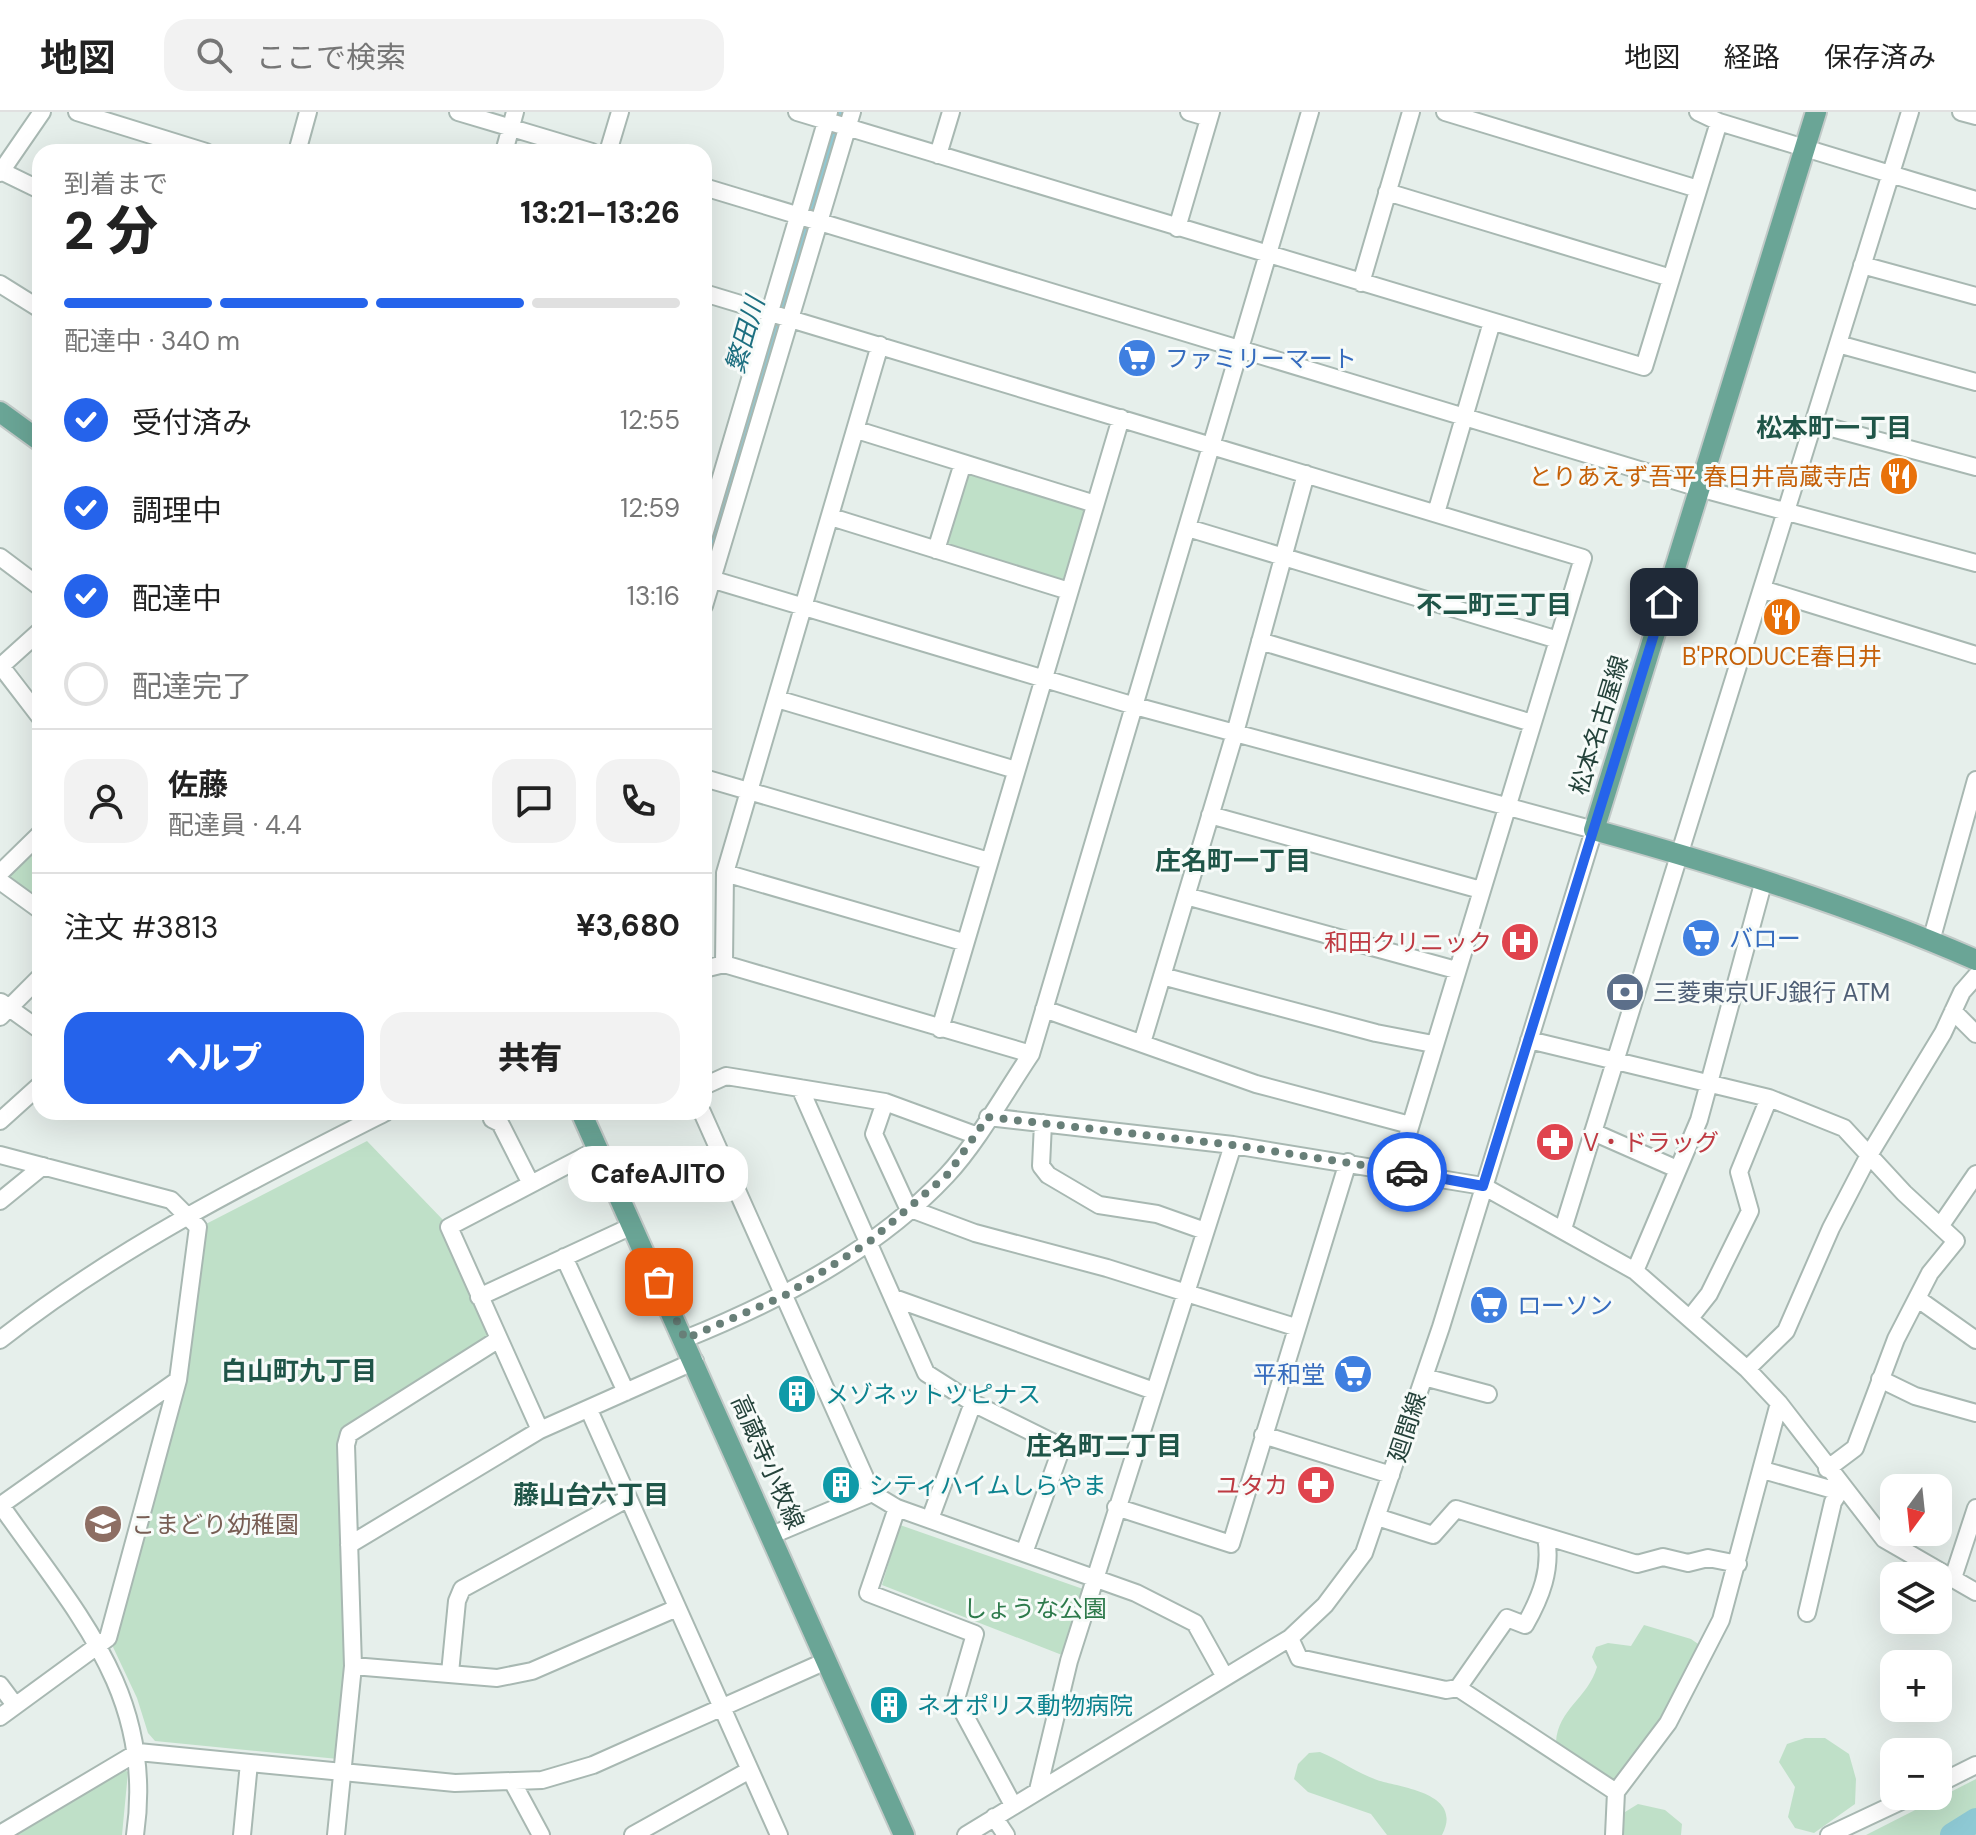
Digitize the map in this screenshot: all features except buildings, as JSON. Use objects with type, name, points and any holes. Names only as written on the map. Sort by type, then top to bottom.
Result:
[{"type":"main road","name":"松本名古屋線","points":[[1816,112],[1594,830],[1764,880],[1976,960]]},
{"type":"main road","points":[[0,412],[32,435]]},
{"type":"main road","name":"高蔵寺小牧線","points":[[585,1120],[695,1361],[904,1835]]},
{"type":"street","points":[[32,186],[1,172],[42,112]]},
{"type":"street","points":[[77,112],[167,144]]},
{"type":"street","points":[[299,144],[308,112]]},
{"type":"street","points":[[458,112],[513,120],[572,144]]},
{"type":"street","points":[[610,144],[620,112]]},
{"type":"street","points":[[797,112],[849,122],[938,155],[1644,367],[1719,122]]},
{"type":"street","points":[[938,155],[951,112]]},
{"type":"street","points":[[1177,228],[1210,115],[1189,112]]},
{"type":"street","points":[[685,1339],[784,1296],[869,1242],[948,1174],[1031,1054],[1310,112]]},
{"type":"street","points":[[1361,283],[1411,112]]},
{"type":"street","points":[[1445,112],[1698,189]]},
{"type":"street","points":[[1698,112],[1719,122],[1976,200]]},
{"type":"street","points":[[1563,1229],[1910,112]]},
{"type":"street","points":[[1961,112],[1976,116]]},
{"type":"street","points":[[712,508],[828,118]]},
{"type":"street","points":[[506,144],[513,120]]},
{"type":"street","points":[[712,565],[791,318],[849,122]]},
{"type":"street","points":[[712,189],[1699,488],[1976,563]]},
{"type":"street","points":[[1387,192],[1671,278]]},
{"type":"street","points":[[1862,265],[1976,296]]},
{"type":"street","points":[[0,284],[32,304]]},
{"type":"street","points":[[712,295],[1583,558],[1397,1170]]},
{"type":"street","points":[[1436,513],[1492,322]]},
{"type":"street","points":[[1838,344],[1976,382]]},
{"type":"street","points":[[724,964],[725,873],[880,345]]},
{"type":"street","points":[[940,1029],[963,942],[1121,418]]},
{"type":"street","points":[[1813,423],[1976,467]]},
{"type":"street","points":[[857,430],[1095,504]]},
{"type":"street","points":[[936,550],[963,463]]},
{"type":"street","points":[[1142,1043],[1235,733],[1306,474]]},
{"type":"street","points":[[831,517],[1069,591]]},
{"type":"street","points":[[1188,528],[1558,640]]},
{"type":"street","points":[[0,557],[32,581]]},
{"type":"street","points":[[712,579],[1135,706],[1594,830]]},
{"type":"street","points":[[1762,589],[1976,655]]},
{"type":"street","points":[[32,638],[0,666],[32,707]]},
{"type":"street","points":[[1260,641],[1532,723]]},
{"type":"street","points":[[777,699],[1016,770]]},
{"type":"street","points":[[712,780],[989,861]]},
{"type":"street","points":[[1931,941],[1972,813],[1976,780]]},
{"type":"street","points":[[1210,815],[1481,890]]},
{"type":"street","name":"廻間線","points":[[966,1835],[1290,1638],[1346,1580],[1364,1553],[1424,1377],[1594,830]]},
{"type":"street","points":[[0,873],[32,842]]},
{"type":"street","points":[[725,873],[963,942]]},
{"type":"street","points":[[1635,1271],[1699,1120],[1764,880]]},
{"type":"street","points":[[0,881],[32,904]]},
{"type":"street","points":[[1186,896],[1456,970]]},
{"type":"street","points":[[712,967],[724,964],[1031,1054]]},
{"type":"street","points":[[1162,976],[1376,1033],[1433,1044]]},
{"type":"street","points":[[1747,1369],[1786,1331],[1831,1228],[1869,1155],[1962,992],[1976,976]]},
{"type":"street","points":[[32,984],[3,1009],[32,1025]]},
{"type":"street","points":[[1044,1009],[1256,1084],[1410,1125]]},
{"type":"street","points":[[1953,1011],[1976,1034]]},
{"type":"street","points":[[1529,1040],[1769,1098],[1844,1128],[1956,1241],[1930,1273],[1880,1379],[1855,1448],[1827,1469]]},
{"type":"street","points":[[712,1082],[726,1076],[885,1102],[975,1135]]},
{"type":"street","points":[[800,1088],[926,1373],[973,1403],[1062,1447],[1024,1553]]},
{"type":"street","points":[[0,1121],[32,1092]]},
{"type":"street","points":[[1690,1318],[1709,1294],[1750,1211],[1739,1172],[1769,1098]]},
{"type":"street","points":[[885,1102],[874,1134],[908,1208],[975,1233],[1107,1268],[1295,1327]]},
{"type":"street","points":[[988,1117],[1233,1145],[1483,1186],[1635,1271],[1747,1369],[1779,1403],[1839,1489],[1884,1539],[1976,1592]]},
{"type":"street","points":[[0,1340],[35,1313],[186,1214],[370,1120]]},
{"type":"street","points":[[494,1120],[500,1123],[531,1184]]},
{"type":"street","points":[[706,1120],[872,1493],[897,1508],[1136,1593],[1195,1623],[1225,1677]]},
{"type":"street","points":[[1043,1123],[1041,1166],[1048,1175],[1099,1205],[1157,1214],[1205,1231]]},
{"type":"street","points":[[1593,1132],[1677,1169]]},
{"type":"street","points":[[1038,1790],[1069,1661],[1094,1578],[1233,1145]]},
{"type":"street","points":[[540,1430],[449,1227],[598,1149]]},
{"type":"street","points":[[0,1155],[171,1200],[198,1227],[178,1380],[108,1638],[0,1717]]},
{"type":"street","points":[[1116,1507],[1231,1544],[1348,1162]]},
{"type":"street","points":[[0,1201],[43,1166]]},
{"type":"street","points":[[1941,1225],[1976,1174]]},
{"type":"street","points":[[479,1297],[632,1226]]},
{"type":"street","points":[[564,1257],[626,1392]]},
{"type":"street","points":[[894,1298],[1154,1391]]},
{"type":"street","points":[[1918,1299],[1976,1340]]},
{"type":"street","points":[[336,1835],[353,1666],[346,1445],[349,1434],[499,1339]]},
{"type":"street","points":[[349,1545],[540,1430],[695,1361]]},
{"type":"street","points":[[1424,1377],[1488,1394]]},
{"type":"street","points":[[1880,1379],[1915,1396],[1976,1413]]},
{"type":"street","points":[[135,1835],[140,1800],[138,1752],[126,1701],[98,1646],[1,1504],[178,1380]]},
{"type":"street","points":[[930,1519],[973,1403]]},
{"type":"street","points":[[1614,1835],[1616,1792],[1668,1723],[1702,1663],[1721,1620],[1779,1403]]},
{"type":"street","points":[[589,1410],[779,1835]]},
{"type":"street","points":[[1263,1435],[1391,1475]]},
{"type":"street","points":[[1763,1470],[1839,1489]]},
{"type":"street","points":[[1807,1613],[1839,1489]]},
{"type":"street","points":[[772,1535],[872,1493]]},
{"type":"street","points":[[450,1673],[457,1601],[462,1589],[585,1518],[627,1499]]},
{"type":"street","points":[[897,1508],[868,1593],[975,1634],[956,1699],[1013,1805]]},
{"type":"street","points":[[1377,1517],[1433,1535],[1456,1509],[1637,1564],[1663,1557],[1688,1563],[1708,1558],[1738,1564]]},
{"type":"street","points":[[1953,1578],[1975,1514]]},
{"type":"street","points":[[1458,1688],[1507,1618],[1525,1625],[1544,1592],[1549,1554],[1546,1537]]},
{"type":"street","points":[[353,1666],[497,1678],[532,1671],[677,1608]]},
{"type":"street","points":[[1290,1638],[1299,1658],[1446,1690],[1458,1688],[1616,1792]]},
{"type":"street","points":[[0,1834],[138,1752],[455,1783],[542,1780],[593,1765],[826,1661]]},
{"type":"street","points":[[0,1685],[15,1705]]},
{"type":"street","points":[[242,1835],[249,1763]]},
{"type":"street","points":[[1952,1777],[1976,1765]]},
{"type":"street","points":[[633,1835],[748,1771]]},
{"type":"street","points":[[513,1783],[541,1835]]},
{"type":"street","points":[[1829,1835],[1882,1810]]},
{"type":"street","points":[[994,1817],[1006,1835]]},
{"type":"green space","points":[[969,471],[1083,505],[1087,511],[1067,578],[1061,581],[946,546],[943,540]]},
{"type":"green space","points":[[32,850],[32,897],[8,880],[8,873]]},
{"type":"green space","points":[[367,1141],[445,1222],[490,1333],[488,1338],[342,1432],[346,1665],[338,1759],[155,1741],[148,1733],[137,1698],[113,1647],[146,1524],[204,1225]]},
{"type":"green space","name":"しょうな公園","points":[[900,1525],[1083,1589],[1062,1655],[882,1585]]},
{"type":"green space","points":[[1644,1625],[1691,1639],[1701,1646],[1666,1717],[1616,1782],[1556,1742],[1567,1712],[1593,1678],[1597,1667],[1592,1657],[1596,1647],[1608,1643],[1631,1646]]},
{"type":"green space","points":[[1805,1738],[1825,1738],[1849,1754],[1856,1779],[1855,1804],[1814,1833],[1795,1828],[1788,1817],[1795,1787],[1779,1762],[1787,1744]]},
{"type":"green space","points":[[1320,1752],[1377,1780],[1414,1790],[1438,1801],[1445,1810],[1447,1821],[1442,1835],[1387,1835],[1371,1814],[1308,1792],[1294,1779],[1298,1764],[1309,1753]]},
{"type":"green space","points":[[122,1768],[128,1772],[122,1835],[10,1835]]},
{"type":"green space","points":[[1976,1779],[1976,1835],[1866,1835],[1915,1810],[1952,1810],[1952,1791]]},
{"type":"green space","points":[[1638,1804],[1665,1810],[1682,1824],[1681,1835],[1619,1835],[1625,1812]]},
{"type":"waterway","name":"繁田川","points":[[712,547],[840,112]]},
{"type":"waterway","points":[[1952,1835],[1976,1820]]},
{"type":"way so far","points":[[659,1282],[685,1339],[784,1296],[869,1242],[948,1174],[988,1117],[1233,1145],[1407,1172]]},
{"type":"place","name":"ファミリーマート","points":[[1137,358]]},
{"type":"place","name":"とりあえず吾平 春日井高蔵寺店","points":[[1899,476]]},
{"type":"place","name":"B'PRODUCE春日井","points":[[1782,617]]},
{"type":"place","name":"バロー","points":[[1701,938]]},
{"type":"place","name":"和田クリニック","points":[[1520,942]]},
{"type":"place","name":"三菱東京UFJ銀行 ATM","points":[[1625,992]]},
{"type":"place","name":"V・ドラッグ","points":[[1555,1142]]},
{"type":"place","name":"CafeAJITO","points":[[659,1282]]},
{"type":"place","name":"ローソン","points":[[1489,1305]]},
{"type":"place","name":"平和堂","points":[[1353,1374]]},
{"type":"place","name":"メゾネットツピナス","points":[[797,1394]]},
{"type":"place","name":"シティハイムしらやま","points":[[841,1485]]},
{"type":"place","name":"ユタカ","points":[[1316,1485]]},
{"type":"place","name":"こまどり幼稚園","points":[[103,1524]]},
{"type":"place","name":"ネオポリス動物病院","points":[[889,1705]]},
{"type":"district","name":"松本町一丁目","points":[[1834,428]]},
{"type":"district","name":"不二町三丁目","points":[[1494,605]]},
{"type":"district","name":"庄名町一丁目","points":[[1233,861]]},
{"type":"district","name":"白山町九丁目","points":[[299,1371]]},
{"type":"district","name":"庄名町二丁目","points":[[1104,1446]]},
{"type":"district","name":"藤山台六丁目","points":[[591,1495]]},
{"type":"route","points":[[1407,1172],[1483,1186],[1664,602]]}]
